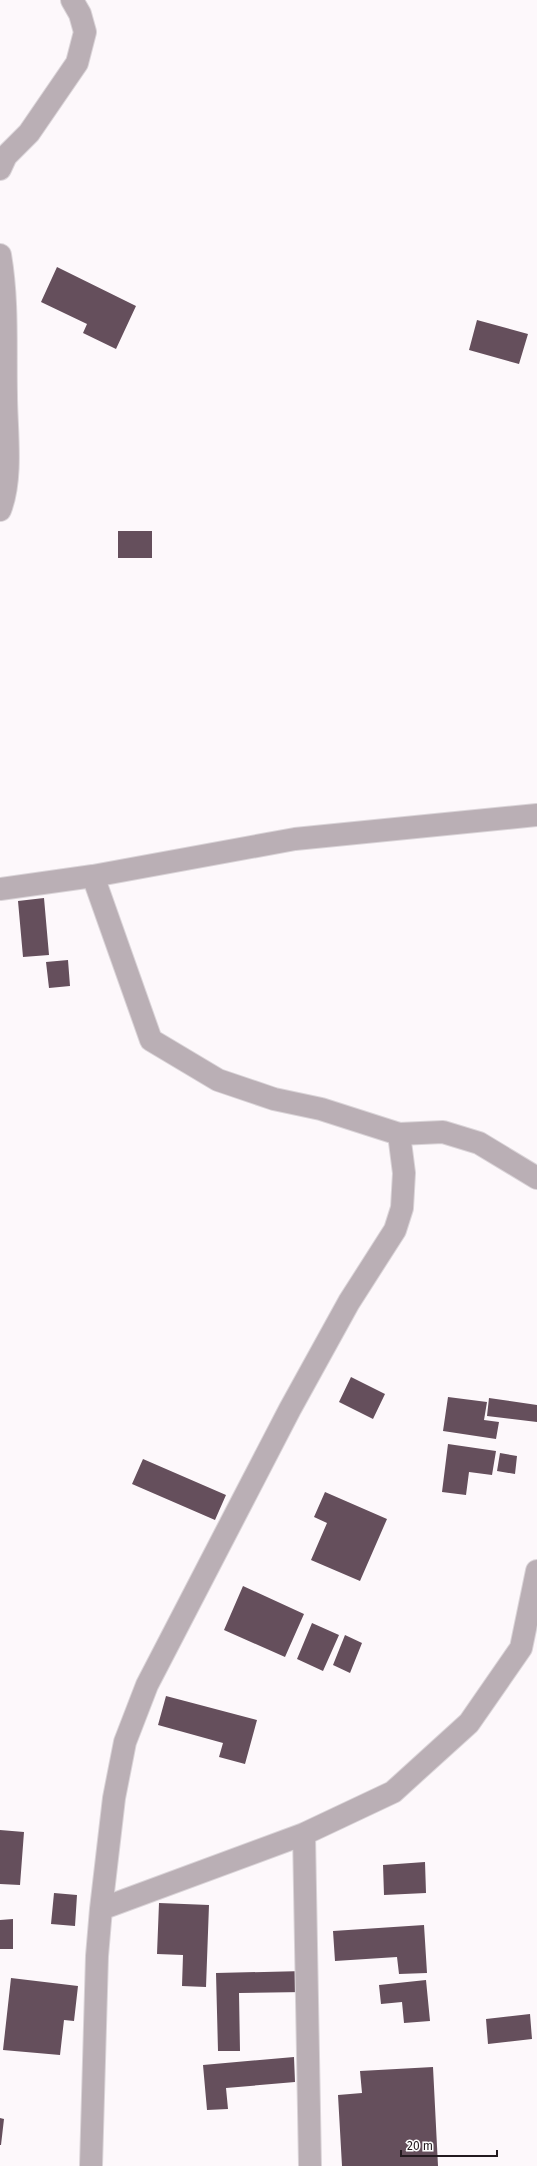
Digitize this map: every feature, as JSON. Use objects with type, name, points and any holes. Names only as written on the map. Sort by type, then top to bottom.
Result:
[{"type":"street","points":[[0,169],[6,156],[29,133],[77,63],[85,32],[80,14],[72,0]]},
{"type":"street","points":[[0,255],[3,270],[3,346],[8,460],[0,510]]},
{"type":"street","points":[[0,889],[93,876],[295,839],[537,815]]},
{"type":"street","points":[[93,876],[151,1040],[218,1080],[274,1099],[320,1108],[399,1134],[443,1132],[480,1143],[537,1178]]},
{"type":"street","points":[[91,2166],[97,1956],[114,1798],[125,1742],[144,1692],[290,1409],[349,1302],[395,1230],[403,1201],[404,1173],[399,1134]]},
{"type":"street","points":[[101,1909],[304,1834],[393,1792],[469,1723],[521,1648],[537,1571]]},
{"type":"street","points":[[304,1834],[310,2166]]},
{"type":"building","points":[[57,267],[136,306],[116,349],[83,333],[87,324],[41,302]]},
{"type":"building","points":[[477,320],[528,334],[519,364],[469,350]]},
{"type":"building","points":[[118,531],[152,531],[152,558],[118,558]]},
{"type":"building","points":[[44,898],[49,955],[23,957],[18,901]]},
{"type":"building","points":[[68,960],[70,986],[49,988],[46,962]]},
{"type":"building","points":[[351,1377],[385,1394],[373,1419],[339,1402]]},
{"type":"building","points":[[448,1397],[487,1402],[484,1420],[499,1422],[496,1439],[443,1431]]},
{"type":"building","points":[[489,1398],[537,1405],[537,1422],[487,1416]]},
{"type":"building","points":[[448,1444],[496,1451],[492,1475],[469,1472],[466,1495],[442,1492]]},
{"type":"building","points":[[500,1453],[517,1456],[515,1474],[497,1471]]},
{"type":"building","points":[[143,1459],[226,1495],[215,1520],[132,1484]]},
{"type":"building","points":[[325,1492],[387,1519],[360,1581],[311,1560],[327,1523],[314,1517]]},
{"type":"building","points":[[243,1586],[304,1614],[285,1657],[224,1630]]},
{"type":"building","points":[[312,1623],[339,1635],[323,1671],[297,1659]]},
{"type":"building","points":[[345,1635],[362,1643],[350,1673],[333,1665]]},
{"type":"building","points":[[166,1696],[257,1720],[245,1764],[219,1757],[223,1743],[158,1725]]},
{"type":"building","points":[[0,1830],[24,1832],[20,1885],[0,1884]]},
{"type":"building","points":[[425,1862],[426,1893],[384,1895],[383,1865]]},
{"type":"building","points":[[54,1893],[77,1895],[75,1926],[51,1924]]},
{"type":"building","points":[[159,1903],[209,1905],[206,1987],[182,1986],[183,1955],[157,1954]]},
{"type":"building","points":[[13,1919],[13,1949],[0,1949],[0,1920]]},
{"type":"building","points":[[424,1925],[427,1973],[399,1974],[397,1957],[335,1961],[333,1931]]},
{"type":"building","points":[[304,1971],[304,1992],[239,1993],[240,2051],[218,2051],[216,1973]]},
{"type":"building","points":[[11,1978],[78,1986],[74,2021],[64,2020],[60,2055],[3,2050]]},
{"type":"building","points":[[426,1980],[430,2021],[404,2023],[402,2002],[381,2004],[379,1985]]},
{"type":"building","points":[[530,2014],[532,2039],[488,2044],[486,2019]]},
{"type":"building","points":[[294,2057],[295,2082],[226,2088],[228,2109],[207,2110],[203,2065]]},
{"type":"building","points":[[433,2067],[438,2166],[342,2166],[338,2095],[362,2093],[360,2071]]},
{"type":"building","points":[[0,2118],[4,2119],[1,2145],[0,2145]]}]
